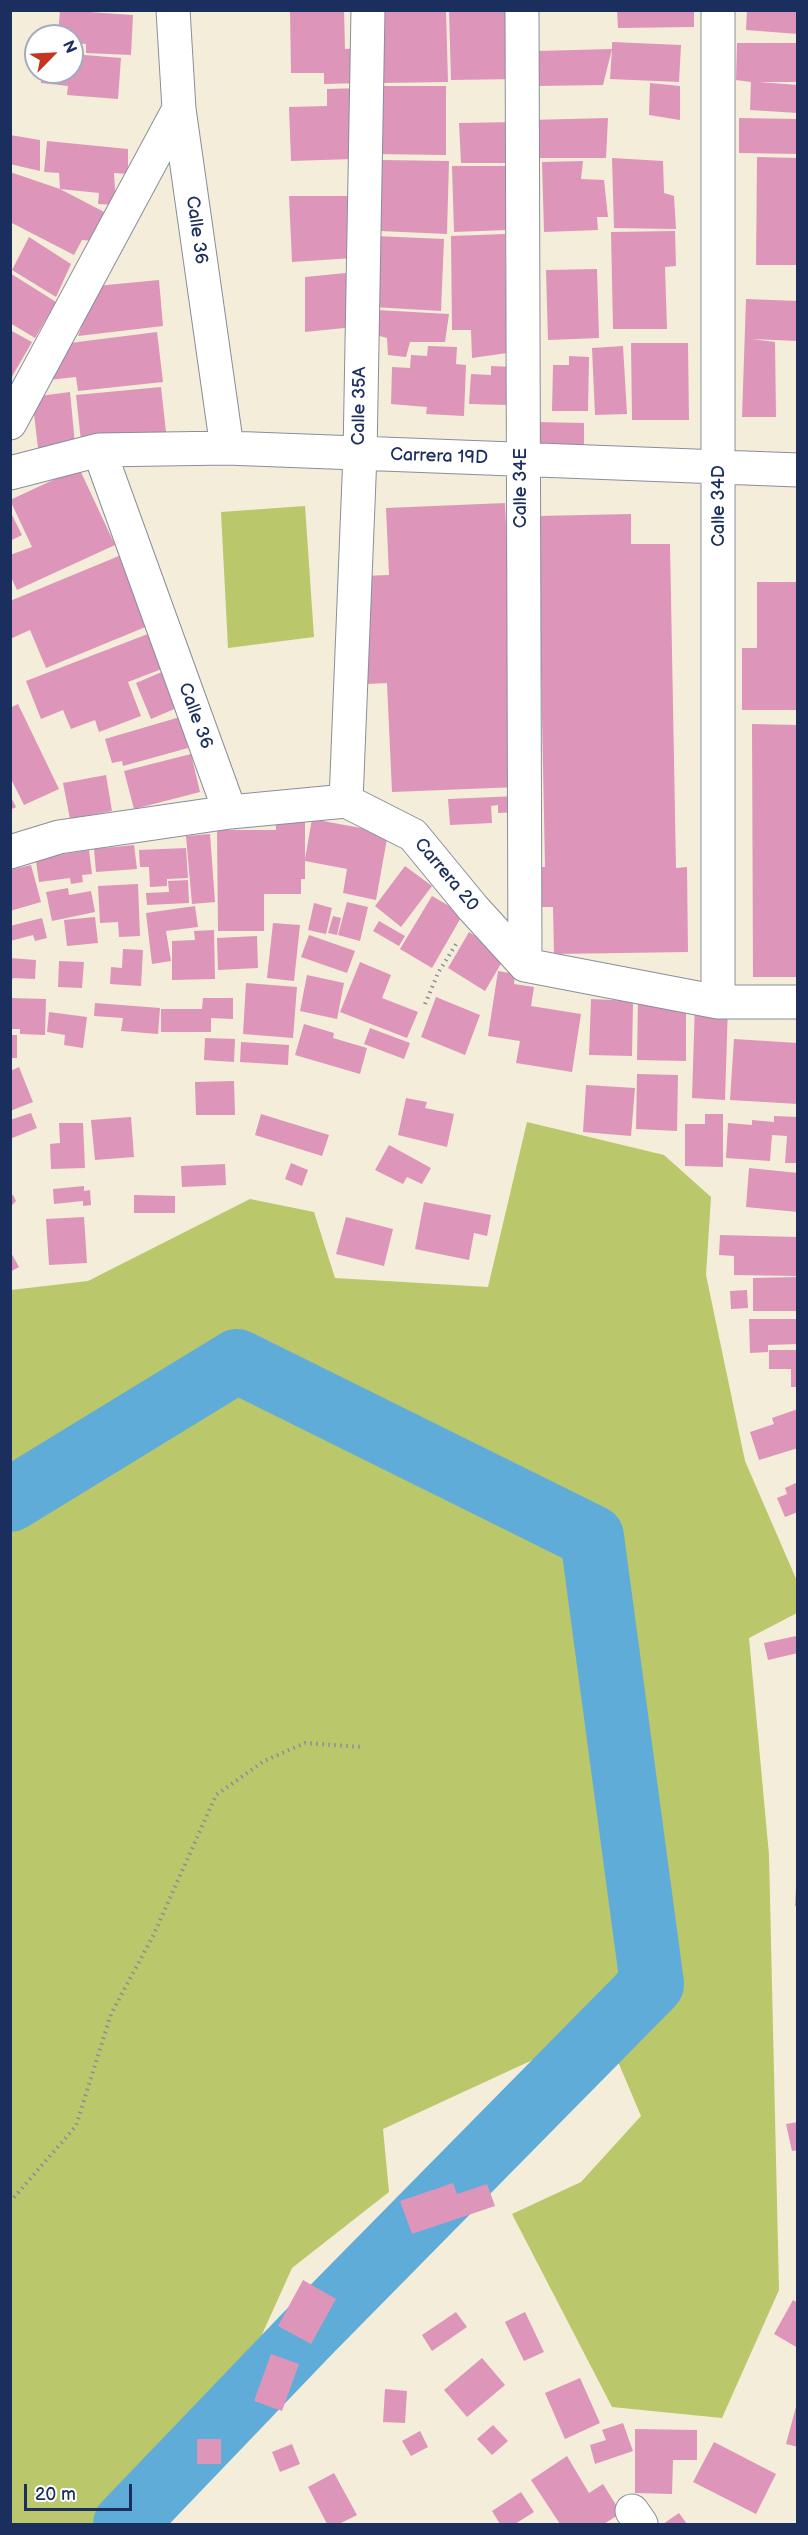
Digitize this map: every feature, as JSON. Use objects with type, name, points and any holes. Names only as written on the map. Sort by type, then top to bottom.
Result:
[{"type":"street","name":"Calle 36","points":[[173,10],[179,109],[227,448]]},
{"type":"street","name":"Calle 35A","points":[[346,801],[360,454],[368,10]]},
{"type":"street","name":"Calle 34E","points":[[522,10],[521,460],[525,965]]},
{"type":"street","name":"Calle 34D","points":[[718,10],[718,1002]]},
{"type":"street","points":[[10,423],[179,109]]},
{"type":"street","name":"Carrera 19D","points":[[10,473],[99,450],[227,448],[798,470]]},
{"type":"street","name":"Calle 36","points":[[99,450],[230,812]]},
{"type":"street","points":[[10,852],[60,837],[230,812],[346,801]]},
{"type":"street","name":"Carrera 20","points":[[346,801],[413,835],[473,908],[525,965]]},
{"type":"street","points":[[525,965],[718,1002],[798,1002]]},
{"type":"path","points":[[10,2202],[76,2126],[111,2014],[153,1936],[216,1795],[264,1761],[305,1743],[362,1747]]},
{"type":"green space","points":[[305,506],[314,637],[228,648],[221,512]]},
{"type":"green space","points":[[527,1122],[664,1155],[711,1197],[706,1275],[745,1461],[797,1581],[797,1613],[749,1638],[769,1855],[779,2290],[722,2418],[612,2407],[512,2214],[581,2182],[641,2116],[619,2064],[539,2057],[383,2129],[389,2192],[292,2268],[251,2359],[184,2434],[178,2487],[159,2524],[11,2524],[11,1290],[88,1281],[250,1199],[314,1212],[335,1278],[488,1287]]},
{"type":"building","points":[[60,10],[133,15],[131,55],[86,53],[84,24],[59,24]]},
{"type":"building","points":[[344,10],[345,49],[362,48],[363,83],[324,84],[324,73],[291,73],[290,12]]},
{"type":"building","points":[[446,10],[448,82],[380,83],[378,12]]},
{"type":"building","points":[[449,10],[517,10],[519,79],[451,80]]},
{"type":"building","points":[[617,10],[694,10],[694,27],[618,28]]},
{"type":"building","points":[[747,10],[798,10],[798,34],[746,30]]},
{"type":"building","points":[[612,42],[681,45],[679,82],[610,79]]},
{"type":"building","points":[[737,43],[798,43],[798,82],[759,82],[798,85],[798,113],[750,110],[751,82],[736,80]]},
{"type":"building","points":[[612,49],[603,85],[538,86],[537,51]]},
{"type":"building","points":[[84,55],[121,58],[118,99],[67,95],[68,86],[50,84],[84,84]]},
{"type":"building","points":[[650,83],[680,86],[680,120],[649,115]]},
{"type":"building","points":[[376,86],[446,86],[446,155],[374,154]]},
{"type":"building","points":[[362,88],[353,159],[291,161],[289,107],[327,106],[327,89]]},
{"type":"building","points":[[608,118],[606,158],[531,158],[530,120]]},
{"type":"building","points":[[739,118],[798,119],[798,154],[739,153]]},
{"type":"building","points":[[516,122],[517,163],[461,163],[459,123]]},
{"type":"building","points":[[10,135],[40,140],[40,171],[10,164]]},
{"type":"building","points":[[47,141],[128,149],[128,174],[114,173],[116,205],[98,204],[99,193],[60,189],[59,173],[44,172]]},
{"type":"building","points":[[757,157],[798,158],[798,265],[756,265]]},
{"type":"building","points":[[612,158],[663,161],[664,193],[674,196],[676,229],[614,228]]},
{"type":"building","points":[[381,160],[449,161],[447,234],[380,231]]},
{"type":"building","points":[[583,161],[581,179],[604,180],[608,217],[597,217],[598,230],[544,232],[542,162]]},
{"type":"building","points":[[452,166],[508,166],[506,230],[454,232]]},
{"type":"building","points":[[10,172],[60,189],[108,214],[94,241],[82,240],[74,255],[10,222]]},
{"type":"building","points":[[289,196],[355,196],[353,258],[292,262]]},
{"type":"building","points":[[675,231],[676,266],[665,267],[667,329],[613,329],[611,232]]},
{"type":"building","points":[[505,234],[507,353],[472,358],[471,330],[452,330],[451,236]]},
{"type":"building","points":[[375,236],[444,239],[441,311],[373,307]]},
{"type":"building","points":[[29,237],[71,264],[56,297],[12,270]]},
{"type":"building","points":[[597,269],[599,338],[548,340],[546,270]]},
{"type":"building","points":[[356,272],[354,327],[305,332],[305,277]]},
{"type":"building","points":[[10,273],[56,302],[35,338],[10,323]]},
{"type":"building","points":[[159,280],[163,326],[78,336],[96,286]]},
{"type":"building","points":[[746,299],[798,301],[798,341],[752,339],[775,342],[776,417],[742,417]]},
{"type":"building","points":[[377,310],[449,314],[445,342],[410,342],[406,357],[388,355],[387,338],[376,335]]},
{"type":"building","points":[[10,330],[32,342],[10,380]]},
{"type":"building","points":[[157,332],[163,382],[78,391],[76,377],[48,380],[62,344]]},
{"type":"building","points":[[631,343],[688,343],[689,420],[632,420]]},
{"type":"building","points":[[428,346],[457,347],[456,364],[466,365],[464,416],[426,414],[427,407],[391,404],[392,367],[410,368],[411,355],[427,356]]},
{"type":"building","points":[[623,346],[627,414],[595,415],[592,348]]},
{"type":"building","points":[[569,356],[589,357],[588,411],[552,411],[553,365],[569,365]]},
{"type":"building","points":[[491,366],[513,367],[507,405],[469,404],[471,374],[491,375]]},
{"type":"building","points":[[161,387],[166,432],[81,441],[76,395]]},
{"type":"building","points":[[70,392],[75,444],[38,448],[32,397]]},
{"type":"building","points":[[536,422],[584,423],[584,445],[535,444]]},
{"type":"building","points":[[79,468],[115,545],[17,590],[10,575],[10,555],[32,547],[10,500]]},
{"type":"building","points":[[505,503],[518,787],[392,792],[387,683],[367,684],[362,576],[389,575],[386,508]]},
{"type":"building","points":[[10,511],[22,535],[10,541]]},
{"type":"building","points":[[631,514],[631,544],[670,544],[676,868],[687,867],[688,952],[554,954],[553,907],[529,907],[528,867],[545,867],[538,516]]},
{"type":"building","points":[[131,551],[160,621],[46,668],[30,630],[10,639],[10,601]]},
{"type":"building","points":[[757,582],[798,582],[798,710],[742,710],[742,648],[757,648]]},
{"type":"building","points":[[153,632],[167,667],[128,682],[141,716],[99,732],[95,720],[71,729],[63,710],[41,719],[26,681]]},
{"type":"building","points":[[164,671],[179,707],[151,719],[136,683]]},
{"type":"building","points":[[18,704],[59,789],[24,805],[10,777],[10,708]]},
{"type":"building","points":[[180,717],[188,748],[123,766],[122,761],[112,763],[105,739]]},
{"type":"building","points":[[752,724],[798,725],[798,977],[753,977]]},
{"type":"building","points":[[191,754],[200,792],[134,809],[124,771]]},
{"type":"building","points":[[106,775],[112,811],[70,819],[63,783]]},
{"type":"building","points":[[10,795],[16,807],[10,810]]},
{"type":"building","points":[[518,796],[519,812],[498,813],[498,805],[491,806],[492,823],[450,825],[448,799]]},
{"type":"building","points":[[275,813],[305,813],[305,859],[312,819],[388,833],[376,900],[343,893],[347,869],[305,861],[305,879],[301,879],[301,894],[264,894],[264,931],[218,931],[217,830],[276,830]]},
{"type":"building","points":[[210,834],[215,902],[192,904],[186,836]]},
{"type":"building","points":[[134,845],[137,869],[96,872],[94,849]]},
{"type":"building","points":[[186,848],[188,878],[167,879],[167,886],[150,887],[149,867],[140,867],[139,850]]},
{"type":"building","points":[[89,850],[92,874],[82,875],[83,882],[71,884],[70,878],[39,882],[35,854],[57,855]]},
{"type":"building","points":[[31,865],[41,902],[10,911],[10,870]]},
{"type":"building","points":[[405,866],[432,886],[401,927],[375,906]]},
{"type":"building","points":[[188,880],[189,903],[147,905],[146,893],[169,892],[168,881]]},
{"type":"building","points":[[138,884],[140,936],[119,937],[118,922],[100,923],[98,886]]},
{"type":"building","points":[[68,888],[69,895],[91,891],[95,912],[52,921],[46,892]]},
{"type":"building","points":[[432,896],[463,914],[432,968],[400,949]]},
{"type":"building","points":[[347,902],[368,907],[360,941],[338,935]]},
{"type":"building","points":[[314,903],[332,908],[326,934],[308,930]]},
{"type":"building","points":[[195,906],[198,927],[166,931],[171,961],[152,964],[146,913]]},
{"type":"building","points":[[333,916],[341,918],[337,935],[328,933]]},
{"type":"building","points":[[95,917],[98,943],[67,946],[64,920]]},
{"type":"building","points":[[42,918],[47,938],[35,941],[33,935],[10,941],[10,926]]},
{"type":"building","points":[[379,921],[405,936],[399,946],[373,931]]},
{"type":"building","points":[[273,923],[300,925],[294,981],[267,978]]},
{"type":"building","points":[[214,930],[215,979],[172,980],[172,941],[195,940],[194,931]]},
{"type":"building","points":[[469,932],[506,955],[485,991],[448,968]]},
{"type":"building","points":[[309,935],[355,951],[347,973],[301,957]]},
{"type":"building","points":[[257,936],[258,968],[218,970],[217,938]]},
{"type":"building","points":[[123,949],[143,950],[141,986],[110,984],[111,967],[122,968]]},
{"type":"building","points":[[10,958],[36,960],[35,979],[13,978],[10,985]]},
{"type":"building","points":[[59,961],[84,962],[82,988],[58,987]]},
{"type":"building","points":[[360,962],[391,975],[382,998],[418,1012],[407,1038],[340,1012]]},
{"type":"building","points":[[498,971],[515,974],[514,984],[534,987],[531,1006],[581,1014],[572,1072],[516,1063],[520,1041],[488,1036]]},
{"type":"building","points":[[307,975],[344,983],[337,1019],[300,1011]]},
{"type":"building","points":[[246,983],[297,987],[293,1038],[243,1034]]},
{"type":"building","points":[[436,997],[480,1015],[465,1055],[421,1037]]},
{"type":"building","points":[[10,998],[46,999],[45,1035],[20,1034],[20,1029],[10,1029]]},
{"type":"building","points":[[203,998],[233,998],[233,1019],[211,1018],[211,1032],[161,1032],[161,1009],[202,1009]]},
{"type":"building","points":[[591,999],[633,1001],[632,1056],[589,1055]]},
{"type":"building","points":[[638,1000],[686,1000],[686,1061],[637,1060]]},
{"type":"building","points":[[95,1003],[160,1008],[158,1034],[121,1031],[123,1018],[94,1016]]},
{"type":"building","points":[[695,1003],[728,1005],[725,1100],[692,1098]]},
{"type":"building","points":[[49,1012],[87,1017],[83,1048],[64,1045],[65,1035],[47,1032]]},
{"type":"building","points":[[304,1024],[334,1033],[333,1038],[367,1048],[360,1074],[295,1055]]},
{"type":"building","points":[[370,1028],[410,1043],[404,1059],[364,1044]]},
{"type":"building","points":[[10,1035],[17,1035],[17,1058],[10,1058]]},
{"type":"building","points":[[205,1038],[235,1039],[234,1062],[204,1060]]},
{"type":"building","points":[[734,1039],[798,1043],[798,1104],[730,1100]]},
{"type":"building","points":[[241,1042],[289,1045],[288,1065],[240,1062]]},
{"type":"building","points":[[19,1067],[33,1102],[10,1111],[10,1071]]},
{"type":"building","points":[[637,1074],[678,1075],[677,1131],[636,1129]]},
{"type":"building","points":[[234,1081],[235,1115],[196,1115],[195,1082]]},
{"type":"building","points":[[586,1085],[635,1088],[631,1136],[583,1132]]},
{"type":"building","points":[[406,1098],[427,1102],[425,1108],[454,1114],[447,1147],[398,1135]]},
{"type":"building","points":[[31,1113],[37,1128],[10,1139],[10,1120]]},
{"type":"building","points":[[261,1114],[329,1135],[322,1156],[255,1135]]},
{"type":"building","points":[[705,1114],[723,1114],[723,1167],[685,1166],[685,1124],[705,1124]]},
{"type":"building","points":[[774,1116],[798,1117],[798,1163],[785,1163],[787,1136],[772,1135],[770,1161],[726,1158],[728,1123],[752,1125],[752,1120],[774,1122]]},
{"type":"building","points":[[131,1117],[134,1157],[95,1160],[91,1120]]},
{"type":"building","points":[[59,1123],[83,1123],[85,1168],[51,1169],[50,1144],[60,1143]]},
{"type":"building","points":[[389,1145],[431,1168],[422,1184],[407,1177],[403,1184],[375,1170]]},
{"type":"building","points":[[291,1163],[308,1170],[302,1186],[285,1179]]},
{"type":"building","points":[[225,1164],[226,1185],[182,1187],[181,1166]]},
{"type":"building","points":[[749,1168],[798,1173],[798,1212],[746,1207]]},
{"type":"building","points":[[84,1186],[84,1191],[90,1190],[91,1205],[83,1206],[83,1201],[54,1204],[53,1189]]},
{"type":"building","points":[[13,1195],[16,1201],[10,1207],[10,1196]]},
{"type":"building","points":[[134,1195],[175,1196],[175,1213],[134,1213]]},
{"type":"building","points":[[424,1202],[491,1215],[487,1236],[474,1233],[469,1260],[415,1249]]},
{"type":"building","points":[[84,1217],[87,1263],[49,1265],[46,1219]]},
{"type":"building","points":[[346,1217],[393,1229],[384,1266],[336,1254]]},
{"type":"building","points":[[720,1235],[798,1237],[798,1276],[734,1275],[734,1256],[719,1255]]},
{"type":"building","points":[[10,1251],[19,1267],[10,1272]]},
{"type":"building","points":[[798,1277],[798,1311],[753,1311],[753,1278]]},
{"type":"building","points":[[747,1290],[748,1308],[731,1309],[730,1291]]},
{"type":"building","points":[[749,1319],[798,1319],[798,1344],[768,1345],[768,1352],[750,1353]]},
{"type":"building","points":[[769,1350],[798,1350],[798,1387],[791,1387],[791,1369],[769,1369]]},
{"type":"building","points":[[798,1409],[798,1448],[759,1460],[750,1432],[774,1424],[772,1418]]},
{"type":"building","points":[[798,1482],[798,1512],[785,1517],[777,1498],[787,1494],[785,1488]]},
{"type":"building","points":[[796,1636],[798,1653],[768,1660],[764,1643]]},
{"type":"building","points":[[796,1886],[798,1886],[798,1906],[795,1906]]},
{"type":"building","points":[[798,2122],[798,2150],[792,2151],[786,2124]]},
{"type":"building","points":[[453,2183],[457,2194],[487,2184],[495,2206],[412,2234],[400,2201]]},
{"type":"building","points":[[303,2280],[336,2299],[311,2344],[278,2326]]},
{"type":"building","points":[[793,2300],[798,2303],[798,2348],[774,2334]]},
{"type":"building","points":[[456,2312],[467,2327],[432,2351],[422,2335]]},
{"type":"building","points":[[525,2312],[544,2352],[524,2361],[505,2322]]},
{"type":"building","points":[[271,2354],[299,2364],[282,2411],[254,2401]]},
{"type":"building","points":[[482,2358],[505,2385],[467,2417],[444,2390]]},
{"type":"building","points":[[580,2378],[600,2423],[565,2439],[545,2393]]},
{"type":"building","points":[[385,2389],[407,2391],[405,2423],[383,2422]]},
{"type":"building","points":[[798,2403],[798,2447],[786,2444]]},
{"type":"building","points":[[623,2423],[633,2451],[595,2464],[590,2445],[606,2440],[602,2430]]},
{"type":"building","points":[[493,2425],[508,2441],[492,2455],[477,2439]]},
{"type":"building","points":[[635,2429],[697,2430],[697,2460],[673,2460],[672,2494],[635,2493]]},
{"type":"building","points":[[420,2431],[428,2447],[411,2456],[402,2441]]},
{"type":"building","points":[[197,2439],[221,2439],[221,2464],[197,2464]]},
{"type":"building","points":[[714,2442],[776,2474],[756,2514],[693,2482]]},
{"type":"building","points":[[292,2444],[300,2464],[280,2472],[272,2452]]},
{"type":"building","points":[[567,2456],[589,2493],[603,2484],[621,2513],[604,2524],[560,2524],[531,2480]]},
{"type":"building","points":[[334,2473],[357,2515],[339,2524],[327,2524],[308,2487]]},
{"type":"building","points":[[521,2492],[534,2512],[515,2524],[500,2524],[492,2511]]},
{"type":"building","points":[[679,2513],[687,2524],[663,2524]]},
{"type":"waterway","points":[[10,1500],[237,1361],[592,1537],[652,1984],[309,2332],[125,2524]]}]
